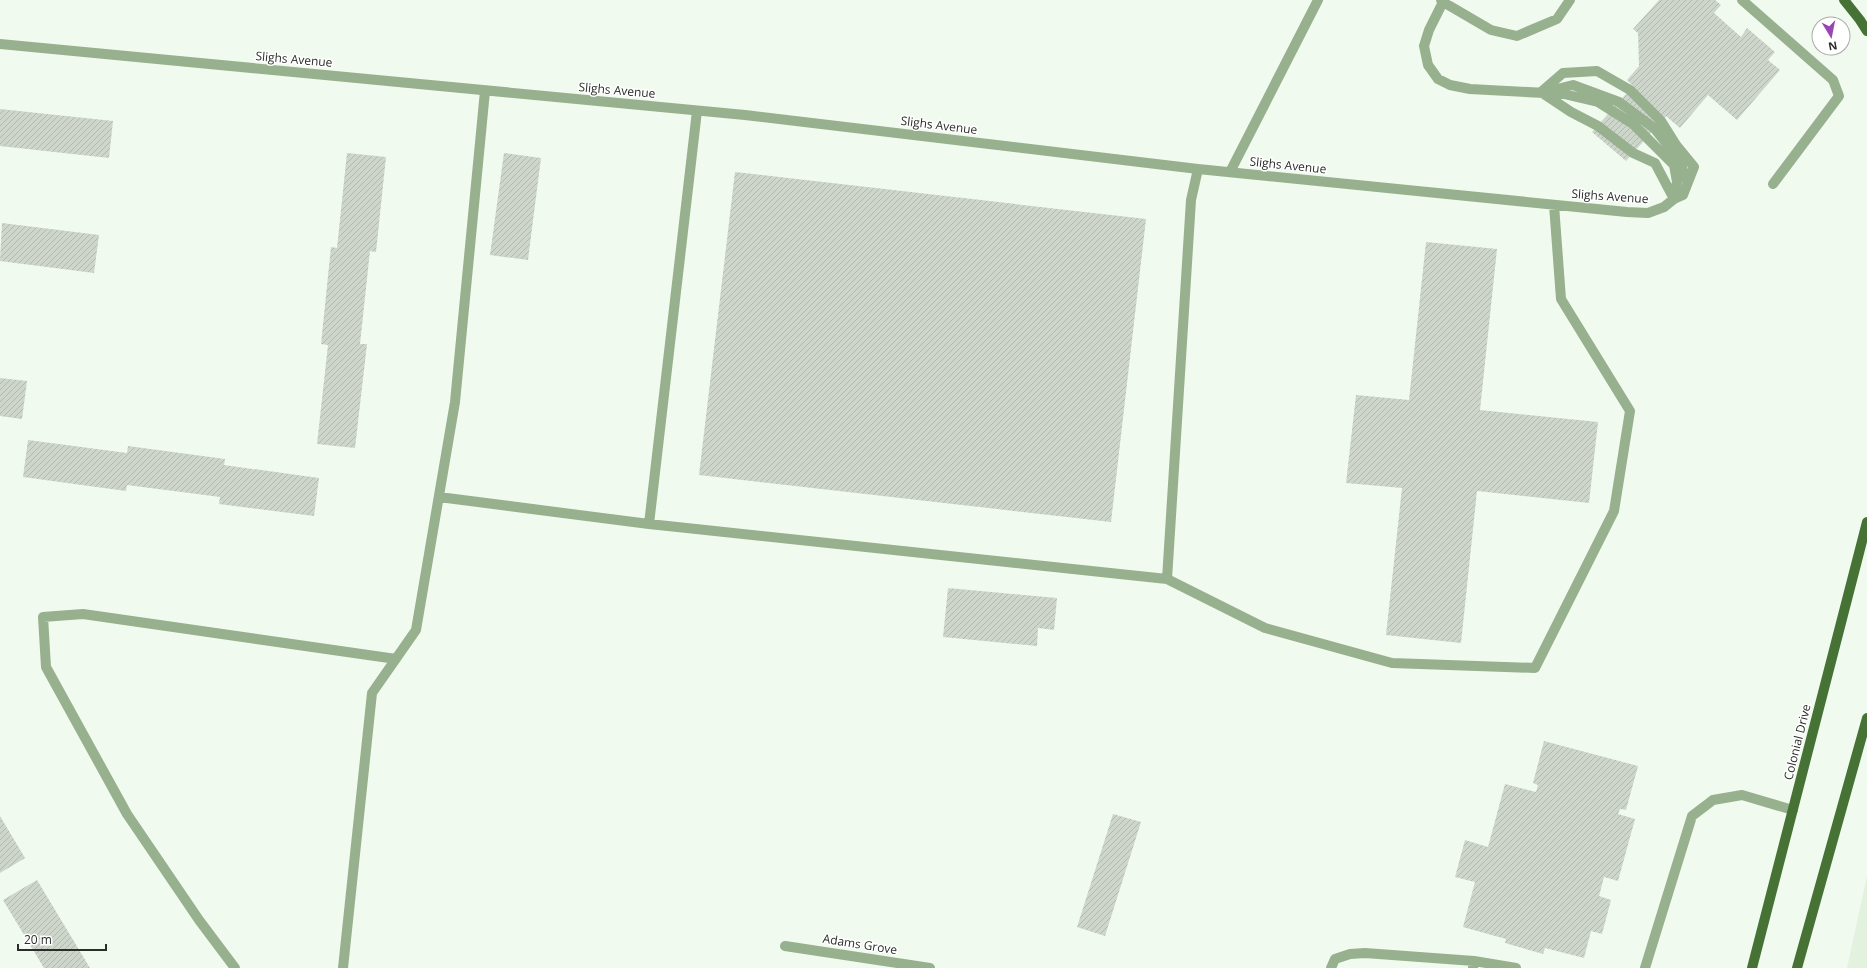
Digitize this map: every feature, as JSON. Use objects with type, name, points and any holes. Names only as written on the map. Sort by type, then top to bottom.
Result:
[{"type":"main road","points":[[1844,0],[1867,31]]},
{"type":"main road","name":"Colonial Drive","points":[[1752,968],[1867,522]]},
{"type":"main road","points":[[1797,968],[1867,718]]},
{"type":"street","name":"Slighs Avenue","points":[[1230,172],[1318,0]]},
{"type":"street","points":[[1570,0],[1557,19],[1517,36],[1490,30],[1443,1],[1429,30],[1424,46],[1428,66],[1438,79],[1450,85],[1470,89],[1564,94],[1598,102],[1633,124],[1674,165],[1677,182],[1674,199]]},
{"type":"street","points":[[1742,0],[1833,80],[1839,96],[1773,184]]},
{"type":"street","name":"Slighs Avenue","points":[[0,44],[697,111],[1198,169],[1554,205],[1648,213],[1664,207],[1674,199],[1683,195],[1694,167],[1676,145],[1661,120],[1630,90],[1597,71],[1563,73],[1541,92]]},
{"type":"street","points":[[344,968],[372,693],[416,630],[455,402],[485,91]]},
{"type":"street","points":[[1541,92],[1571,112],[1598,126],[1633,153],[1655,163],[1674,199]]},
{"type":"street","points":[[650,524],[697,111]]},
{"type":"street","points":[[1167,579],[1191,200],[1198,169]]},
{"type":"street","points":[[439,497],[650,524],[1167,579],[1265,628],[1392,663],[1535,668],[1614,511],[1630,411],[1562,299],[1554,205]]},
{"type":"street","points":[[234,968],[199,920],[127,814],[46,667],[43,617],[83,614],[396,659]]},
{"type":"street","points":[[1645,968],[1692,816],[1713,800],[1742,795],[1793,810]]},
{"type":"street","name":"Adams Grove","points":[[786,946],[888,965],[930,968]]},
{"type":"street","points":[[1330,968],[1335,959],[1350,954],[1365,953],[1516,968]]},
{"type":"shaded area","points":[[1867,876],[1867,968],[1847,968]]},
{"type":"building","points":[[1659,0],[1715,0],[1721,5],[1714,13],[1741,37],[1747,28],[1775,52],[1768,60],[1780,70],[1737,120],[1708,95],[1680,128],[1666,116],[1626,161],[1592,132],[1633,86],[1627,80],[1639,66],[1638,33],[1633,29]]},
{"type":"building","points":[[0,109],[113,121],[109,158],[0,146]]},
{"type":"building","points":[[347,153],[386,157],[376,252],[370,251],[360,344],[367,344],[355,448],[317,444],[328,345],[321,344],[331,247],[337,248]]},
{"type":"building","points":[[504,153],[541,158],[528,260],[490,255]]},
{"type":"building","points":[[735,172],[1146,219],[1111,522],[699,475]]},
{"type":"building","points":[[2,223],[99,235],[94,273],[0,261]]},
{"type":"building","points":[[1426,242],[1497,249],[1480,410],[1598,422],[1589,503],[1477,491],[1461,643],[1386,635],[1402,488],[1346,483],[1356,395],[1409,400]]},
{"type":"building","points":[[0,378],[27,381],[22,419],[0,416]]},
{"type":"building","points":[[28,440],[127,453],[128,446],[225,459],[224,465],[319,478],[314,516],[219,504],[220,497],[127,485],[126,491],[23,477]]},
{"type":"building","points":[[948,588],[1057,598],[1054,630],[1038,628],[1037,646],[943,637]]},
{"type":"building","points":[[1544,741],[1638,766],[1626,810],[1620,809],[1618,814],[1635,819],[1618,881],[1604,877],[1599,896],[1611,900],[1602,934],[1591,931],[1584,958],[1545,948],[1543,954],[1505,943],[1506,939],[1463,927],[1475,882],[1455,877],[1465,840],[1488,847],[1505,784],[1536,792],[1538,785],[1533,783]]},
{"type":"building","points":[[1113,814],[1141,822],[1105,936],[1077,927]]},
{"type":"building","points":[[0,816],[25,858],[0,873]]},
{"type":"building","points":[[37,880],[90,968],[44,968],[3,900]]}]
